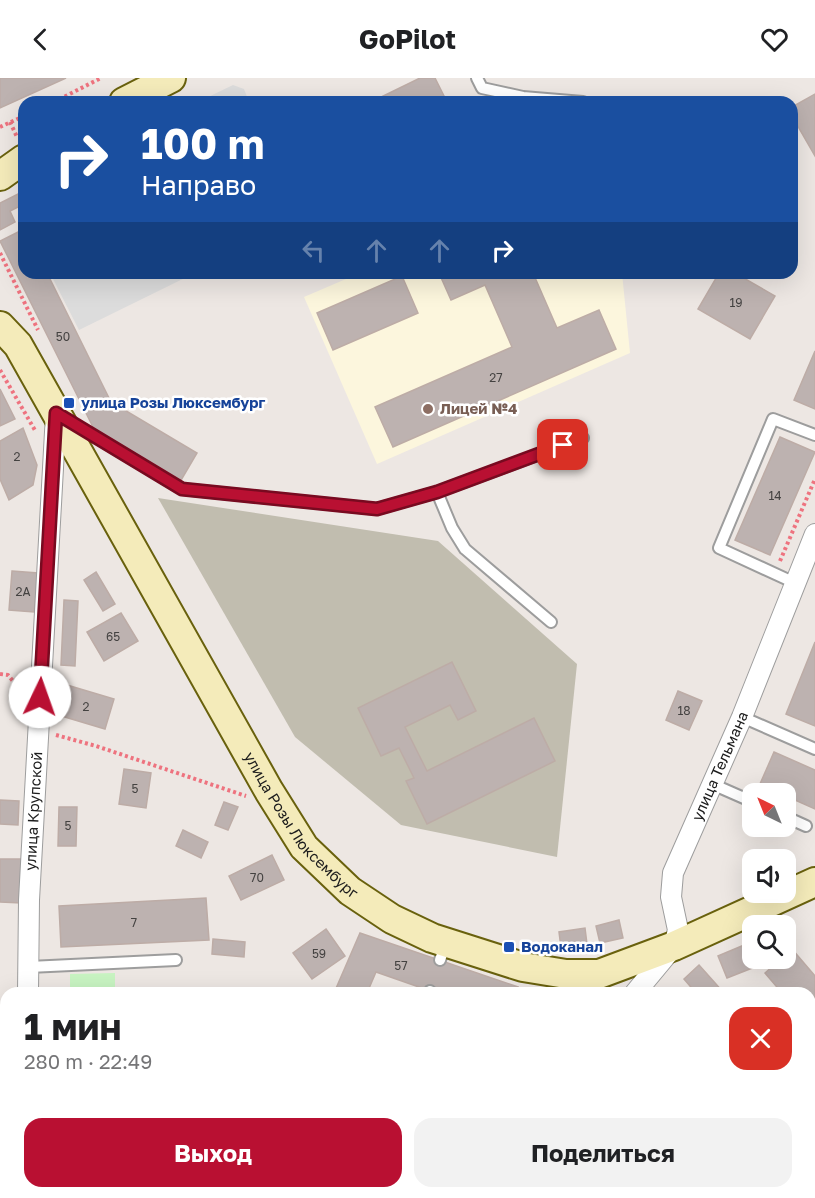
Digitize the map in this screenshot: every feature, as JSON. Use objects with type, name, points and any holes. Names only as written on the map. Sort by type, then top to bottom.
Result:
[{"type":"street","points":[[136,96],[157,85]]},
{"type":"street","points":[[0,176],[18,155]]},
{"type":"street","name":"улица Розы Люксембург","points":[[0,326],[18,345],[269,791],[304,847],[350,891],[443,951],[566,974],[599,974],[674,946],[815,882]]},
{"type":"street","name":"улица Крупской","points":[[28,987],[29,900],[56,413]]},
{"type":"street","name":"улица Тельмана","points":[[674,946],[678,930],[671,897],[673,873],[742,717],[815,534]]},
{"type":"street","points":[[640,987],[674,946]]},
{"type":"lane","points":[[477,78],[482,88],[518,96]]},
{"type":"lane","points":[[56,413],[182,489],[377,509],[437,492],[584,438]]},
{"type":"lane","points":[[795,583],[719,548],[773,418],[815,435]]},
{"type":"lane","points":[[437,492],[452,528],[465,549],[551,622]]},
{"type":"lane","points":[[742,717],[815,749]]},
{"type":"lane","points":[[712,784],[742,797]]},
{"type":"lane","points":[[796,822],[806,826]]},
{"type":"lane","points":[[28,967],[176,960]]},
{"type":"path","points":[[66,96],[100,78]]},
{"type":"path","points":[[0,127],[18,119]]},
{"type":"path","points":[[10,122],[18,141]]},
{"type":"path","points":[[52,734],[96,746],[243,796],[254,797]]},
{"type":"shaded area","points":[[233,85],[244,89],[247,96],[210,96]]},
{"type":"shaded area","points":[[53,279],[183,279],[79,330]]},
{"type":"shaded area","name":"Лицей №4","points":[[346,279],[623,279],[630,353],[377,464],[304,297]]},
{"type":"shaded area","points":[[158,498],[438,541],[577,664],[557,857],[401,825],[295,737]]},
{"type":"green space","points":[[115,973],[115,987],[70,987],[70,974]]},
{"type":"building","points":[[0,78],[66,78],[26,96],[18,96],[18,100],[0,108]]},
{"type":"building","points":[[420,78],[435,78],[444,96],[383,96]]},
{"type":"building","points":[[815,94],[815,156],[798,126],[798,104]]},
{"type":"building","points":[[18,194],[18,207],[10,211],[15,222],[0,230],[0,203]]},
{"type":"building","points":[[18,232],[18,277],[0,241]]},
{"type":"building","points":[[19,279],[50,279],[111,402],[197,453],[180,482],[94,429]]},
{"type":"building","points":[[395,279],[403,279],[418,313],[333,350],[317,313]]},
{"type":"building","points":[[442,279],[536,279],[557,328],[599,310],[616,349],[393,447],[375,407],[512,347],[485,285],[451,300]]},
{"type":"building","points":[[716,279],[745,279],[775,296],[750,339],[698,309]]},
{"type":"building","points":[[815,351],[815,409],[794,400]]},
{"type":"building","points":[[0,389],[15,419],[0,426]]},
{"type":"building","points":[[23,428],[37,465],[33,485],[9,500],[0,479],[0,441]]},
{"type":"building","points":[[780,437],[815,452],[770,555],[735,540]]},
{"type":"building","points":[[12,571],[38,573],[34,612],[9,610]]},
{"type":"building","points":[[96,572],[115,604],[103,611],[84,580]]},
{"type":"building","points":[[64,600],[78,601],[75,666],[61,665]]},
{"type":"building","points":[[121,613],[138,641],[104,661],[87,632]]},
{"type":"building","points":[[815,642],[815,726],[786,714]]},
{"type":"building","points":[[452,662],[476,711],[458,720],[450,705],[405,727],[427,771],[534,718],[555,761],[427,824],[406,781],[414,778],[399,748],[381,756],[358,708]]},
{"type":"building","points":[[67,685],[114,699],[105,729],[58,715]]},
{"type":"building","points":[[678,691],[702,701],[689,730],[666,720]]},
{"type":"building","points":[[774,752],[815,770],[815,809],[796,800],[796,783],[760,783]]},
{"type":"building","points":[[124,769],[151,773],[146,808],[119,804]]},
{"type":"building","points":[[0,800],[19,801],[18,825],[0,824]]},
{"type":"building","points":[[224,802],[238,807],[228,830],[215,825]]},
{"type":"building","points":[[59,807],[77,807],[76,846],[58,846]]},
{"type":"building","points":[[183,830],[208,842],[201,858],[176,846]]},
{"type":"building","points":[[272,855],[284,880],[241,900],[229,876]]},
{"type":"building","points":[[0,859],[22,859],[21,903],[0,902]]},
{"type":"building","points":[[206,898],[209,940],[61,947],[59,906]]},
{"type":"building","points":[[619,920],[623,938],[600,943],[596,926]]},
{"type":"building","points":[[585,928],[587,944],[561,948],[559,932]]},
{"type":"building","points":[[326,929],[345,956],[312,979],[293,953]]},
{"type":"building","points":[[360,933],[518,987],[419,987],[376,972],[370,987],[337,987]]},
{"type":"building","points":[[213,939],[245,942],[244,957],[212,954]]},
{"type":"building","points":[[742,946],[742,969],[750,969],[727,978],[718,956]]},
{"type":"building","points":[[796,954],[815,976],[815,987],[777,987],[765,973],[770,969],[796,969]]},
{"type":"building","points":[[699,965],[719,987],[691,987],[684,979]]},
{"type":"place","name":"улица Розы Люксембург","points":[[69,403]]},
{"type":"place","name":"Лицей №4","points":[[428,409]]},
{"type":"place","name":"Водоканал","points":[[509,947]]},
{"type":"route","points":[[40,697],[56,413],[182,489],[377,509],[437,492],[563,445]]}]
